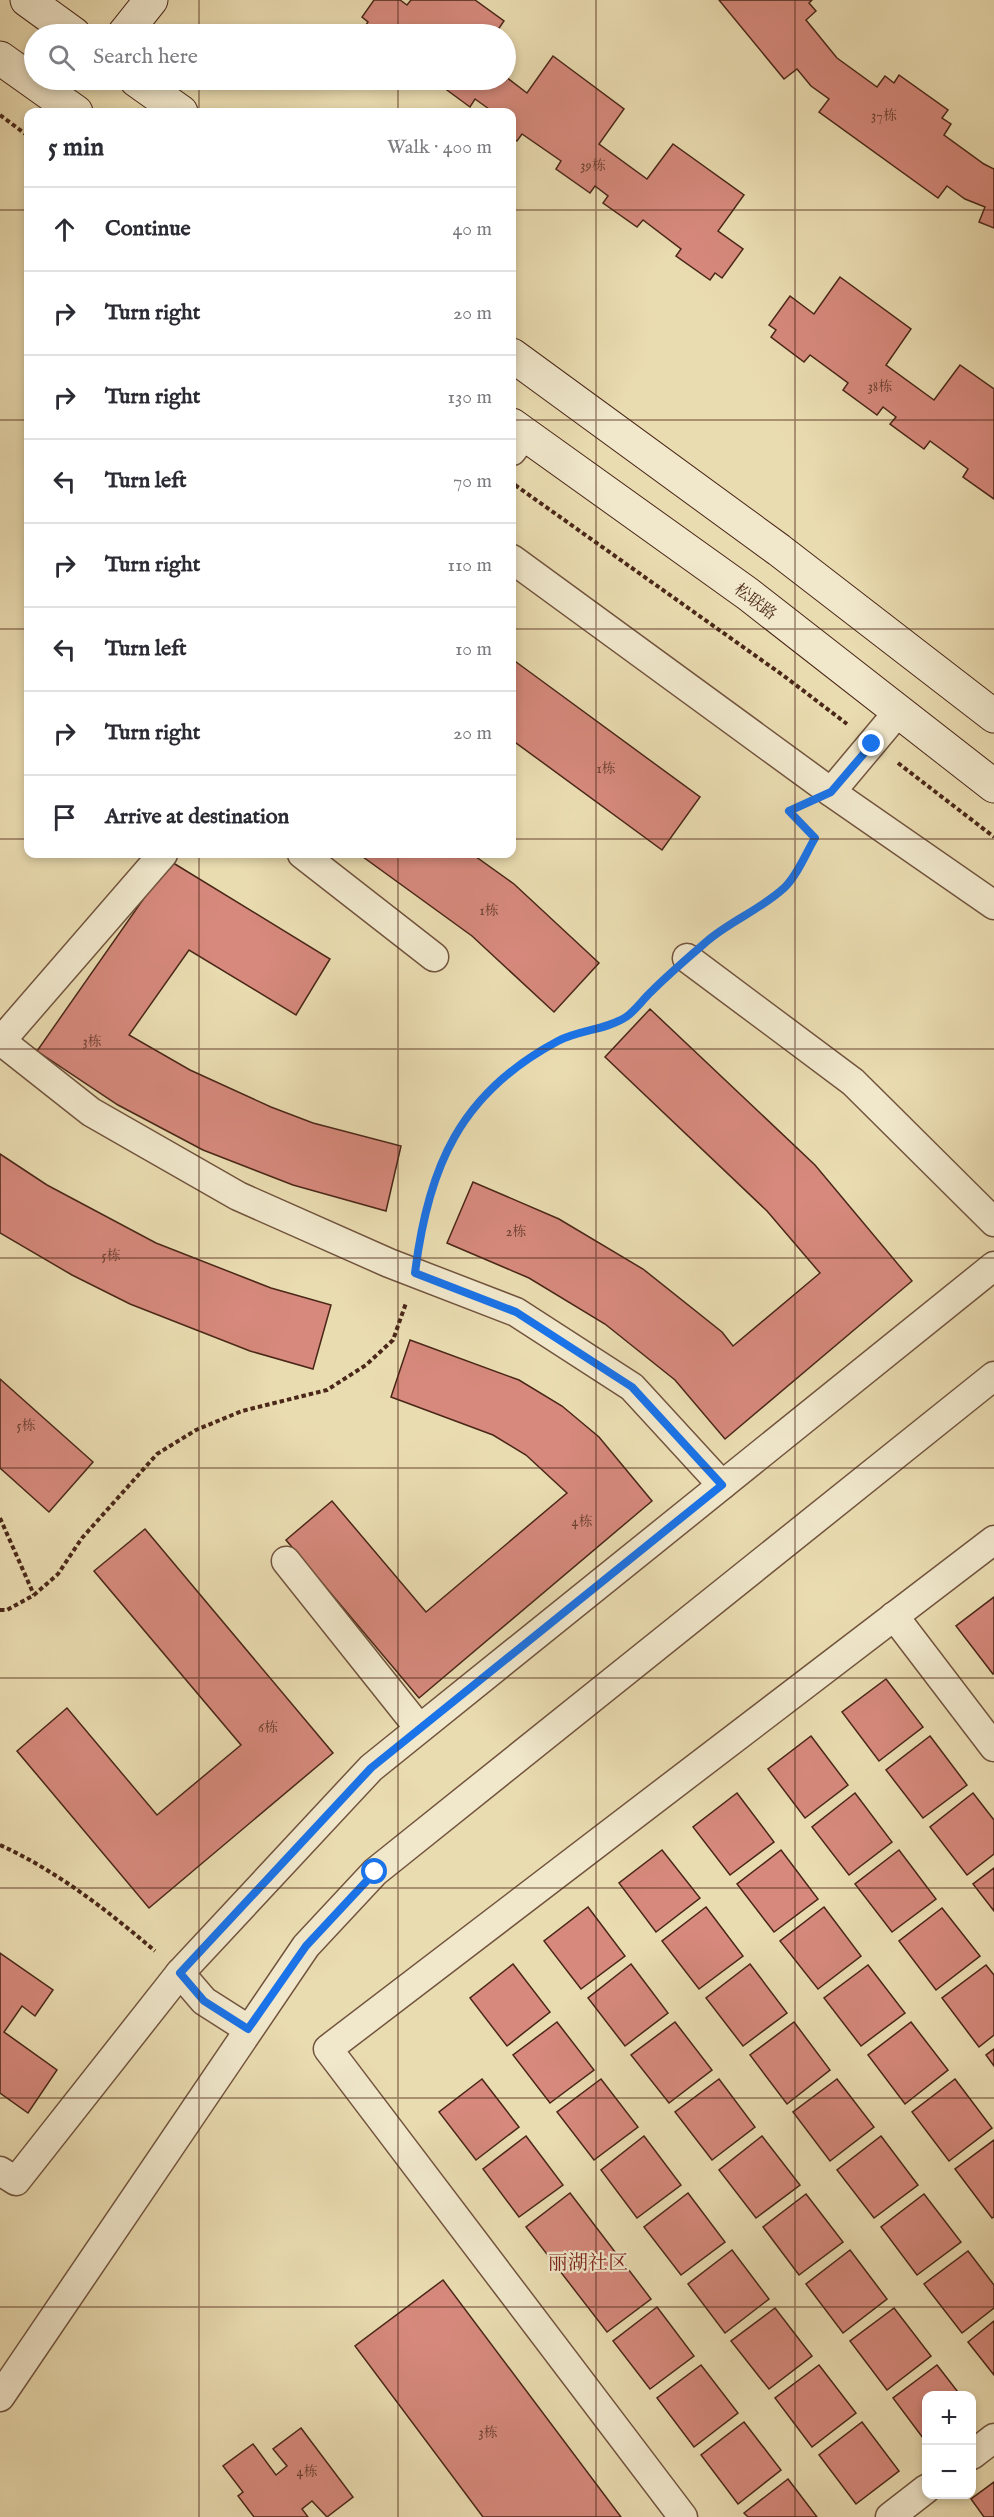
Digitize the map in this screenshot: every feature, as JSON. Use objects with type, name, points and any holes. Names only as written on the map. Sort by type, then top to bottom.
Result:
[{"type":"street","points":[[27,0],[60,24]]},
{"type":"street","points":[[132,24],[151,0]]},
{"type":"street","points":[[0,58],[24,75]]},
{"type":"street","points":[[44,90],[69,108]]},
{"type":"street","points":[[150,90],[175,108]]},
{"type":"street","points":[[516,358],[779,550],[994,716]]},
{"type":"street","name":"松联路","points":[[516,437],[748,594],[994,786]]},
{"type":"street","points":[[516,562],[831,792],[994,905]]},
{"type":"street","points":[[831,792],[898,712]]},
{"type":"street","points":[[160,858],[1,1042],[91,1112],[238,1196],[415,1273],[516,1312],[632,1387],[722,1485]]},
{"type":"street","points":[[307,858],[434,957]]},
{"type":"street","points":[[687,958],[853,1082],[994,1222]]},
{"type":"street","points":[[0,2171],[16,2181],[180,1973],[371,1768],[994,1266]]},
{"type":"street","points":[[0,2397],[306,1946],[375,1872],[994,1376]]},
{"type":"street","points":[[683,2517],[327,2049],[994,1540]]},
{"type":"street","points":[[286,1561],[419,1728]]},
{"type":"street","points":[[894,1616],[994,1747]]},
{"type":"street","points":[[180,1973],[204,2001],[248,2029]]},
{"type":"street","points":[[976,2452],[994,2438]]},
{"type":"street","points":[[890,2517],[922,2493]]},
{"type":"path","points":[[0,116],[24,132]]},
{"type":"path","points":[[516,486],[784,676]]},
{"type":"path","points":[[906,770],[994,837]]},
{"type":"path","points":[[0,1610],[7,1610],[34,1595],[58,1574],[82,1538],[157,1454],[196,1430],[242,1411],[327,1390],[366,1365],[393,1341],[415,1273],[423,1216],[437,1171],[457,1129],[490,1089],[540,1050],[563,1038],[597,1029],[626,1017],[721,928],[756,910],[786,886],[815,838],[789,811],[831,792]]},
{"type":"path","points":[[0,1518],[34,1595]]},
{"type":"path","points":[[0,1845],[17,1853],[107,1910],[180,1973]]},
{"type":"building","points":[[374,0],[400,0],[407,5],[411,0],[475,0],[504,21],[502,24],[367,24],[368,22],[362,17]]},
{"type":"building","points":[[719,0],[812,0],[809,3],[816,11],[806,20],[837,58],[877,87],[885,76],[894,83],[899,75],[948,110],[942,118],[951,124],[944,135],[994,169],[994,228],[979,222],[985,207],[965,199],[947,186],[938,198],[819,112],[829,99],[811,86],[797,69],[784,79]]},
{"type":"building","points":[[553,56],[624,109],[599,144],[647,179],[673,144],[744,195],[718,231],[743,249],[722,278],[715,273],[710,280],[676,256],[681,249],[643,220],[637,227],[603,203],[608,196],[595,186],[590,193],[556,169],[561,161],[522,134],[516,140],[516,108],[488,108],[475,99],[470,107],[447,90],[516,90],[516,85],[527,93]]},
{"type":"building","points":[[840,277],[911,329],[886,365],[934,400],[960,365],[994,389],[994,499],[963,477],[968,469],[930,441],[924,449],[890,424],[896,417],[883,407],[877,415],[843,390],[848,383],[810,355],[804,362],[771,337],[776,330],[769,325],[790,296],[814,314]]},
{"type":"building","points":[[516,662],[700,797],[662,850],[516,743]]},
{"type":"building","points":[[365,858],[478,858],[514,884],[599,963],[554,1012],[472,936]]},
{"type":"building","points":[[170,861],[330,959],[296,1015],[189,950],[129,1035],[190,1070],[271,1107],[313,1123],[401,1146],[386,1211],[293,1185],[203,1150],[118,1105],[37,1051]]},
{"type":"building","points":[[650,1009],[815,1165],[912,1281],[725,1439],[675,1380],[605,1324],[529,1278],[447,1243],[473,1182],[559,1219],[643,1269],[722,1332],[733,1346],[820,1273],[767,1211],[605,1057]]},
{"type":"building","points":[[0,1154],[47,1185],[156,1243],[271,1288],[331,1305],[313,1369],[250,1351],[130,1304],[72,1275],[0,1233]]},
{"type":"building","points":[[410,1340],[519,1380],[562,1406],[599,1437],[652,1501],[419,1698],[286,1540],[332,1501],[426,1612],[567,1493],[526,1455],[493,1435],[391,1397]]},
{"type":"building","points":[[0,1379],[93,1462],[49,1512],[0,1468]]},
{"type":"building","points":[[145,1529],[333,1753],[149,1908],[17,1751],[67,1708],[157,1815],[241,1745],[94,1571]]},
{"type":"building","points":[[994,1597],[994,1673],[993,1674],[956,1626]]},
{"type":"building","points":[[886,1679],[923,1727],[879,1761],[842,1712]]},
{"type":"building","points":[[811,1736],[848,1785],[805,1818],[768,1769]]},
{"type":"building","points":[[930,1736],[967,1785],[923,1818],[886,1770]]},
{"type":"building","points":[[737,1793],[774,1842],[730,1875],[693,1827]]},
{"type":"building","points":[[855,1793],[892,1842],[849,1875],[812,1827]]},
{"type":"building","points":[[973,1793],[994,1820],[994,1854],[967,1875],[930,1827]]},
{"type":"building","points":[[662,1850],[700,1898],[656,1932],[619,1883]]},
{"type":"building","points":[[781,1850],[818,1899],[774,1932],[737,1884]]},
{"type":"building","points":[[899,1850],[936,1899],[892,1932],[855,1884]]},
{"type":"building","points":[[994,1868],[994,1911],[973,1884]]},
{"type":"building","points":[[588,1907],[625,1956],[581,1989],[544,1941]]},
{"type":"building","points":[[706,1907],[743,1956],[699,1989],[662,1941]]},
{"type":"building","points":[[824,1907],[861,1956],[818,1989],[780,1941]]},
{"type":"building","points":[[942,1908],[980,1956],[936,1990],[899,1941]]},
{"type":"building","points":[[0,1953],[53,1990],[35,2016],[22,2006],[4,2032],[57,2070],[28,2113],[0,2093]]},
{"type":"building","points":[[513,1964],[550,2012],[507,2046],[470,1998]]},
{"type":"building","points":[[631,1964],[668,2013],[625,2046],[588,1998]]},
{"type":"building","points":[[750,1964],[787,2013],[743,2046],[706,1998]]},
{"type":"building","points":[[868,1965],[905,2013],[861,2046],[824,1998]]},
{"type":"building","points":[[986,1965],[994,1975],[994,2035],[979,2047],[942,1998]]},
{"type":"building","points":[[557,2022],[594,2070],[550,2103],[513,2055]]},
{"type":"building","points":[[675,2022],[712,2070],[669,2103],[631,2055]]},
{"type":"building","points":[[794,2022],[830,2070],[787,2104],[750,2055]]},
{"type":"building","points":[[911,2022],[948,2070],[905,2104],[868,2055]]},
{"type":"building","points":[[994,2049],[994,2066],[986,2055]]},
{"type":"building","points":[[482,2079],[519,2127],[476,2160],[439,2112]]},
{"type":"building","points":[[601,2079],[638,2127],[594,2160],[557,2112]]},
{"type":"building","points":[[719,2079],[755,2127],[712,2160],[675,2112]]},
{"type":"building","points":[[837,2079],[874,2127],[830,2161],[793,2112]]},
{"type":"building","points":[[955,2079],[992,2128],[949,2161],[912,2112]]},
{"type":"building","points":[[526,2136],[563,2185],[519,2217],[483,2169]]},
{"type":"building","points":[[644,2136],[681,2185],[637,2218],[601,2170]]},
{"type":"building","points":[[762,2136],[800,2185],[756,2218],[719,2170]]},
{"type":"building","points":[[881,2136],[918,2185],[874,2218],[837,2170]]},
{"type":"building","points":[[994,2140],[994,2217],[992,2218],[955,2169]]},
{"type":"building","points":[[570,2193],[651,2299],[607,2332],[526,2227]]},
{"type":"building","points":[[688,2193],[725,2242],[681,2275],[644,2227]]},
{"type":"building","points":[[806,2194],[843,2242],[799,2275],[763,2227]]},
{"type":"building","points":[[924,2194],[961,2242],[917,2275],[881,2227]]},
{"type":"building","points":[[732,2250],[769,2299],[725,2333],[688,2284]]},
{"type":"building","points":[[850,2250],[887,2299],[843,2333],[806,2284]]},
{"type":"building","points":[[968,2251],[994,2285],[994,2308],[962,2333],[924,2284]]},
{"type":"building","points":[[443,2280],[621,2517],[483,2517],[355,2346]]},
{"type":"building","points":[[657,2307],[694,2356],[650,2389],[613,2341]]},
{"type":"building","points":[[775,2308],[812,2356],[769,2389],[731,2341]]},
{"type":"building","points":[[894,2308],[931,2356],[887,2390],[850,2341]]},
{"type":"building","points":[[994,2321],[994,2375],[968,2342]]},
{"type":"building","points":[[701,2365],[738,2413],[694,2447],[657,2398]]},
{"type":"building","points":[[819,2365],[856,2413],[812,2447],[775,2398]]},
{"type":"building","points":[[937,2365],[957,2391],[922,2391],[922,2437],[893,2398]]},
{"type":"building","points":[[744,2422],[781,2470],[738,2504],[701,2455]]},
{"type":"building","points":[[862,2422],[899,2471],[856,2504],[819,2455]]},
{"type":"building","points":[[301,2428],[353,2497],[327,2517],[312,2501],[302,2509],[308,2517],[254,2517],[238,2496],[243,2492],[223,2466],[253,2444],[276,2475],[287,2466],[273,2449]]},
{"type":"building","points":[[788,2479],[817,2517],[748,2517],[744,2513]]},
{"type":"building","points":[[994,2482],[994,2517],[984,2517],[971,2499],[976,2499],[976,2495]]},
{"type":"district","name":"丽湖社区","points":[[588,2262]]},
{"type":"route","points":[[375,1872],[306,1946],[248,2029],[204,2001],[180,1973],[371,1768],[722,1485],[632,1387],[516,1312],[415,1273],[423,1216],[437,1171],[457,1129],[490,1089],[532,1055],[563,1038],[597,1029],[626,1017],[651,991],[721,928],[756,910],[786,886],[815,838],[789,811],[831,792],[872,744]]}]
